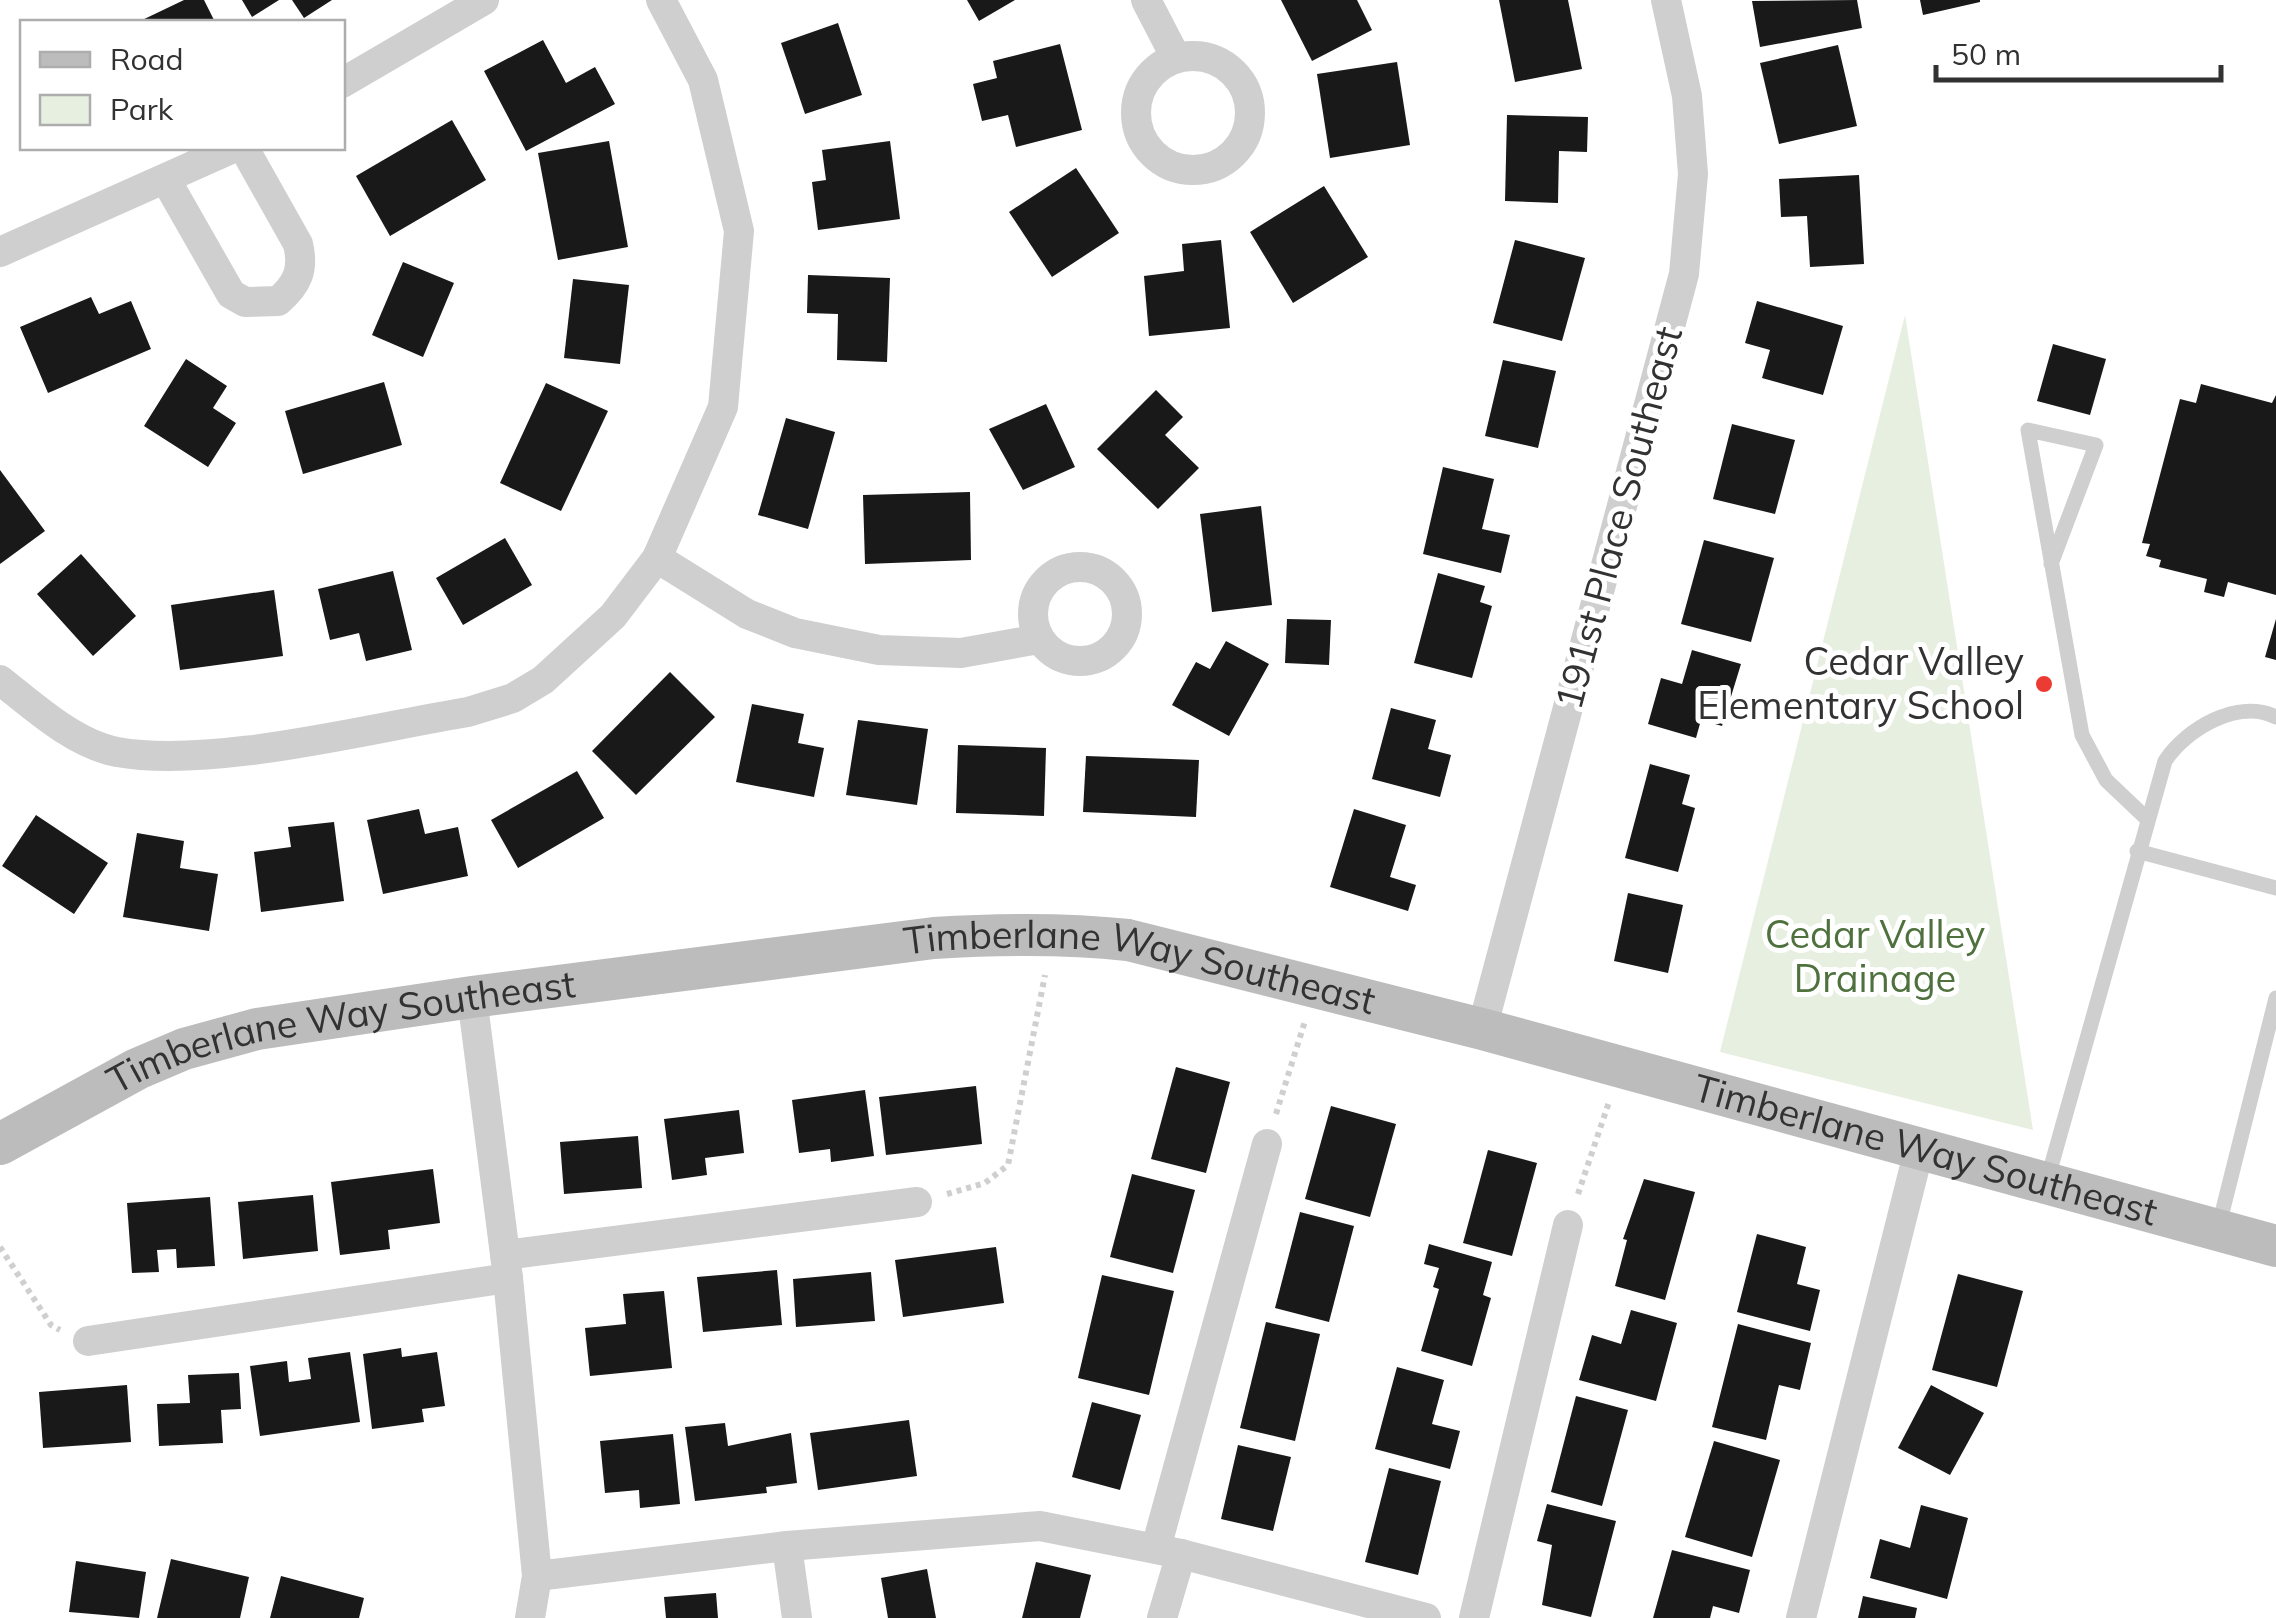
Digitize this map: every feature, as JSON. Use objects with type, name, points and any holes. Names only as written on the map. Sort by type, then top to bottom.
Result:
[{"type":"street","points":[[345,82],[484,0]]},
{"type":"street","points":[[0,680],[53,721],[114,752],[184,756],[468,712],[514,698],[578,651],[613,616],[656,558],[723,406],[739,232],[704,80],[661,0]]},
{"type":"street","points":[[1146,0],[1176,58]]},
{"type":"street","name":"191st Place Southeast","points":[[1482,1028],[1684,274],[1691,154],[1687,96],[1666,0]]},
{"type":"street","points":[[0,252],[229,150]]},
{"type":"street","points":[[166,180],[231,294],[245,302],[278,301],[300,276],[302,260],[298,244],[245,150]]},
{"type":"street","points":[[656,558],[747,614],[795,633],[879,650],[961,653],[1040,639]]},
{"type":"street","name":"Timberlane Way Southeast","points":[[0,1144],[184,1050],[258,1030],[472,996],[934,938],[1053,935],[1128,940],[1482,1028],[2276,1246]]},
{"type":"street","points":[[472,996],[506,1267],[537,1576],[530,1618]]},
{"type":"street","points":[[1162,1618],[1169,1551],[1267,1144]]},
{"type":"street","points":[[1801,1618],[1919,1150]]},
{"type":"street","points":[[88,1341],[506,1267],[917,1202]]},
{"type":"street","points":[[1474,1618],[1568,1225]]},
{"type":"street","points":[[537,1576],[787,1546],[1040,1526],[1169,1551],[1426,1618]]},
{"type":"street","points":[[787,1546],[797,1618]]},
{"type":"lane","points":[[2052,564],[2096,445],[2028,430],[2082,736],[2106,780],[2146,818]]},
{"type":"lane","points":[[2047,1182],[2165,761],[2193,730],[2241,713],[2266,712],[2276,716]]},
{"type":"lane","points":[[2137,852],[2276,888]]},
{"type":"lane","points":[[2218,1229],[2276,998]]},
{"type":"path","points":[[917,1202],[985,1183],[1008,1164],[1053,935]]},
{"type":"path","points":[[1267,1144],[1315,986]]},
{"type":"path","points":[[1568,1225],[1620,1067]]},
{"type":"path","points":[[0,1247],[51,1325],[88,1341]]},
{"type":"green space","name":"Cedar Valley Drainage","points":[[1905,315],[2033,1130],[1720,1052]]},
{"type":"building","points":[[184,0],[204,0],[214,20],[142,20]]},
{"type":"building","points":[[242,0],[279,0],[252,17]]},
{"type":"building","points":[[292,0],[332,0],[304,18]]},
{"type":"building","points":[[967,0],[1015,0],[979,21]]},
{"type":"building","points":[[1281,0],[1357,0],[1372,30],[1312,61]]},
{"type":"building","points":[[1499,0],[1568,0],[1582,69],[1515,82]]},
{"type":"building","points":[[1857,0],[1862,28],[1760,47],[1752,1]]},
{"type":"building","points":[[1920,0],[1980,0],[1980,2],[1923,15]]},
{"type":"building","points":[[838,23],[862,95],[805,114],[781,43]]},
{"type":"building","points":[[543,40],[566,83],[595,67],[615,104],[526,151],[484,71]]},
{"type":"building","points":[[1060,44],[1082,130],[1016,147],[1008,115],[982,121],[973,84],[997,78],[993,61]]},
{"type":"building","points":[[1838,45],[1857,126],[1779,144],[1760,63]]},
{"type":"building","points":[[1397,62],[1410,145],[1330,158],[1317,74]]},
{"type":"building","points":[[1507,115],[1588,117],[1587,152],[1559,151],[1558,203],[1505,201]]},
{"type":"building","points":[[452,120],[486,180],[390,236],[356,176]]},
{"type":"building","points":[[609,141],[628,247],[558,260],[538,153]]},
{"type":"building","points":[[890,141],[900,219],[818,230],[812,182],[826,180],[822,150]]},
{"type":"building","points":[[1076,168],[1119,233],[1052,277],[1009,212]]},
{"type":"building","points":[[1859,175],[1864,264],[1810,267],[1807,216],[1781,217],[1779,179]]},
{"type":"building","points":[[1324,186],[1368,257],[1293,303],[1250,232]]},
{"type":"building","points":[[1221,240],[1230,328],[1149,336],[1144,276],[1184,271],[1182,244]]},
{"type":"building","points":[[1515,240],[1585,258],[1562,341],[1493,323]]},
{"type":"building","points":[[403,262],[454,283],[423,357],[372,335]]},
{"type":"building","points":[[808,275],[890,278],[887,362],[837,360],[838,314],[807,313]]},
{"type":"building","points":[[573,279],[629,285],[620,364],[564,358]]},
{"type":"building","points":[[91,297],[99,314],[131,301],[151,349],[48,393],[20,327]]},
{"type":"building","points":[[1757,301],[1843,326],[1823,395],[1762,378],[1770,350],[1745,343]]},
{"type":"building","points":[[2053,344],[2106,359],[2090,415],[2037,401]]},
{"type":"building","points":[[186,359],[227,386],[213,408],[236,423],[208,467],[144,426]]},
{"type":"building","points":[[1503,360],[1556,371],[1538,448],[1485,436]]},
{"type":"building","points":[[384,382],[402,445],[303,474],[285,411]]},
{"type":"building","points":[[546,383],[608,411],[561,511],[500,483]]},
{"type":"building","points":[[2201,384],[2272,403],[2276,395],[2276,595],[2228,582],[2224,597],[2204,592],[2207,579],[2159,567],[2161,560],[2146,556],[2150,544],[2142,543],[2180,399],[2196,403]]},
{"type":"building","points":[[1156,390],[1183,417],[1165,435],[1199,468],[1158,509],[1097,449]]},
{"type":"building","points":[[1046,404],[1075,467],[1023,490],[989,429]]},
{"type":"building","points":[[786,418],[835,432],[808,529],[758,515]]},
{"type":"building","points":[[1732,424],[1795,440],[1775,514],[1713,499]]},
{"type":"building","points":[[1443,467],[1494,479],[1482,529],[1510,535],[1501,573],[1423,554]]},
{"type":"building","points":[[0,470],[45,531],[0,564]]},
{"type":"building","points":[[970,492],[971,560],[865,564],[863,495]]},
{"type":"building","points":[[1261,506],[1272,605],[1212,612],[1200,514]]},
{"type":"building","points":[[505,538],[532,585],[463,625],[436,578]]},
{"type":"building","points":[[1704,540],[1774,558],[1751,642],[1681,624]]},
{"type":"building","points":[[81,554],[136,616],[93,656],[37,594]]},
{"type":"building","points":[[393,571],[412,650],[366,661],[359,633],[330,640],[318,589]]},
{"type":"building","points":[[1438,573],[1485,586],[1480,602],[1492,606],[1472,678],[1414,663]]},
{"type":"building","points":[[274,590],[283,656],[180,670],[171,605]]},
{"type":"building","points":[[1287,619],[1331,620],[1329,665],[1285,663]]},
{"type":"building","points":[[2276,619],[2276,660],[2265,657]]},
{"type":"building","points":[[1226,641],[1269,664],[1229,736],[1172,705],[1196,662],[1210,669]]},
{"type":"building","points":[[1692,650],[1741,664],[1722,726],[1701,720],[1696,738],[1648,724],[1661,678],[1682,684]]},
{"type":"building","points":[[670,672],[715,717],[636,795],[592,751]]},
{"type":"building","points":[[752,704],[804,714],[798,743],[824,748],[814,797],[736,782]]},
{"type":"building","points":[[1391,708],[1436,720],[1428,749],[1451,755],[1440,797],[1372,779]]},
{"type":"building","points":[[858,720],[928,729],[917,805],[846,795]]},
{"type":"building","points":[[958,745],[1046,748],[1044,816],[956,813]]},
{"type":"building","points":[[1086,756],[1199,760],[1196,817],[1083,812]]},
{"type":"building","points":[[1650,764],[1690,775],[1682,804],[1695,808],[1678,872],[1625,858]]},
{"type":"building","points":[[577,771],[604,818],[518,868],[491,820]]},
{"type":"building","points":[[419,809],[425,834],[458,827],[468,876],[383,894],[367,820]]},
{"type":"building","points":[[1354,809],[1406,825],[1390,877],[1416,885],[1408,911],[1330,887]]},
{"type":"building","points":[[36,815],[108,863],[74,914],[2,866]]},
{"type":"building","points":[[334,822],[344,901],[261,912],[254,852],[291,847],[288,827]]},
{"type":"building","points":[[137,833],[184,841],[180,868],[218,874],[209,931],[123,917]]},
{"type":"building","points":[[1628,893],[1683,905],[1668,973],[1614,961]]},
{"type":"building","points":[[1176,1067],[1230,1082],[1206,1173],[1151,1159]]},
{"type":"building","points":[[976,1086],[982,1144],[886,1155],[879,1097]]},
{"type":"building","points":[[865,1090],[874,1156],[831,1162],[830,1149],[799,1153],[792,1100]]},
{"type":"building","points":[[1331,1106],[1396,1124],[1370,1217],[1305,1199]]},
{"type":"building","points":[[739,1110],[744,1153],[705,1158],[707,1175],[672,1180],[664,1119]]},
{"type":"building","points":[[638,1136],[642,1188],[564,1194],[560,1142]]},
{"type":"building","points":[[1488,1150],[1537,1163],[1512,1256],[1463,1243]]},
{"type":"building","points":[[433,1169],[440,1223],[388,1230],[390,1249],[340,1255],[331,1182]]},
{"type":"building","points":[[1132,1174],[1195,1190],[1173,1273],[1110,1257]]},
{"type":"building","points":[[1644,1179],[1695,1192],[1665,1300],[1615,1286],[1627,1240],[1623,1239]]},
{"type":"building","points":[[313,1195],[318,1251],[243,1259],[238,1202]]},
{"type":"building","points":[[210,1197],[215,1266],[177,1268],[176,1249],[157,1250],[159,1272],[132,1273],[127,1203]]},
{"type":"building","points":[[1300,1212],[1354,1226],[1329,1322],[1275,1308]]},
{"type":"building","points":[[1757,1234],[1806,1247],[1797,1284],[1820,1290],[1810,1331],[1737,1312]]},
{"type":"building","points":[[1429,1244],[1492,1262],[1483,1295],[1491,1298],[1472,1366],[1421,1351],[1439,1289],[1433,1287],[1439,1268],[1424,1264]]},
{"type":"building","points":[[996,1247],[1004,1303],[903,1317],[895,1260]]},
{"type":"building","points":[[777,1270],[782,1325],[703,1332],[697,1277]]},
{"type":"building","points":[[871,1272],[875,1321],[796,1327],[793,1279]]},
{"type":"building","points":[[1958,1274],[2023,1291],[1997,1387],[1932,1370]]},
{"type":"building","points":[[1102,1275],[1174,1291],[1149,1395],[1078,1378]]},
{"type":"building","points":[[664,1291],[672,1368],[590,1376],[585,1328],[626,1324],[623,1294]]},
{"type":"building","points":[[1631,1310],[1677,1323],[1656,1401],[1579,1380],[1592,1335],[1621,1344]]},
{"type":"building","points":[[1266,1322],[1320,1334],[1295,1441],[1240,1428]]},
{"type":"building","points":[[1738,1324],[1811,1343],[1800,1390],[1779,1385],[1766,1440],[1712,1427]]},
{"type":"building","points":[[401,1348],[402,1357],[437,1352],[445,1406],[422,1409],[424,1422],[372,1429],[363,1354]]},
{"type":"building","points":[[350,1352],[360,1422],[260,1436],[250,1366],[287,1361],[289,1382],[311,1379],[308,1358]]},
{"type":"building","points":[[1397,1367],[1444,1380],[1432,1424],[1460,1431],[1450,1469],[1375,1449]]},
{"type":"building","points":[[239,1373],[241,1409],[221,1410],[223,1443],[159,1446],[157,1404],[190,1403],[188,1375]]},
{"type":"building","points":[[127,1385],[131,1442],[43,1448],[39,1392]]},
{"type":"building","points":[[1931,1385],[1984,1413],[1950,1475],[1898,1448]]},
{"type":"building","points":[[1576,1396],[1628,1410],[1602,1506],[1551,1492]]},
{"type":"building","points":[[1092,1402],[1141,1415],[1120,1490],[1072,1477]]},
{"type":"building","points":[[909,1420],[917,1476],[818,1490],[810,1433]]},
{"type":"building","points":[[725,1423],[728,1446],[791,1433],[797,1483],[766,1487],[767,1493],[695,1501],[685,1427]]},
{"type":"building","points":[[673,1434],[680,1504],[640,1508],[639,1490],[605,1493],[600,1441]]},
{"type":"building","points":[[1714,1441],[1780,1460],[1752,1557],[1685,1537]]},
{"type":"building","points":[[1238,1445],[1291,1457],[1273,1531],[1221,1519]]},
{"type":"building","points":[[1389,1468],[1441,1481],[1418,1575],[1365,1562]]},
{"type":"building","points":[[1547,1504],[1616,1521],[1591,1617],[1542,1605],[1552,1545],[1537,1541]]},
{"type":"building","points":[[1921,1505],[1968,1518],[1947,1599],[1870,1578],[1880,1539],[1910,1548]]},
{"type":"building","points":[[1672,1550],[1750,1570],[1739,1613],[1713,1606],[1710,1618],[1653,1618]]},
{"type":"building","points":[[171,1559],[249,1577],[240,1618],[157,1618]]},
{"type":"building","points":[[76,1561],[146,1572],[139,1618],[69,1612]]},
{"type":"building","points":[[1036,1562],[1091,1575],[1080,1618],[1022,1618]]},
{"type":"building","points":[[927,1569],[936,1618],[888,1618],[881,1578]]},
{"type":"building","points":[[281,1576],[364,1598],[359,1618],[270,1618]]},
{"type":"building","points":[[716,1593],[718,1618],[666,1618],[664,1597]]},
{"type":"building","points":[[1863,1596],[1917,1608],[1915,1618],[1858,1618]]},
{"type":"place","name":"Cedar Valley Elementary School","points":[[2044,684]]}]
